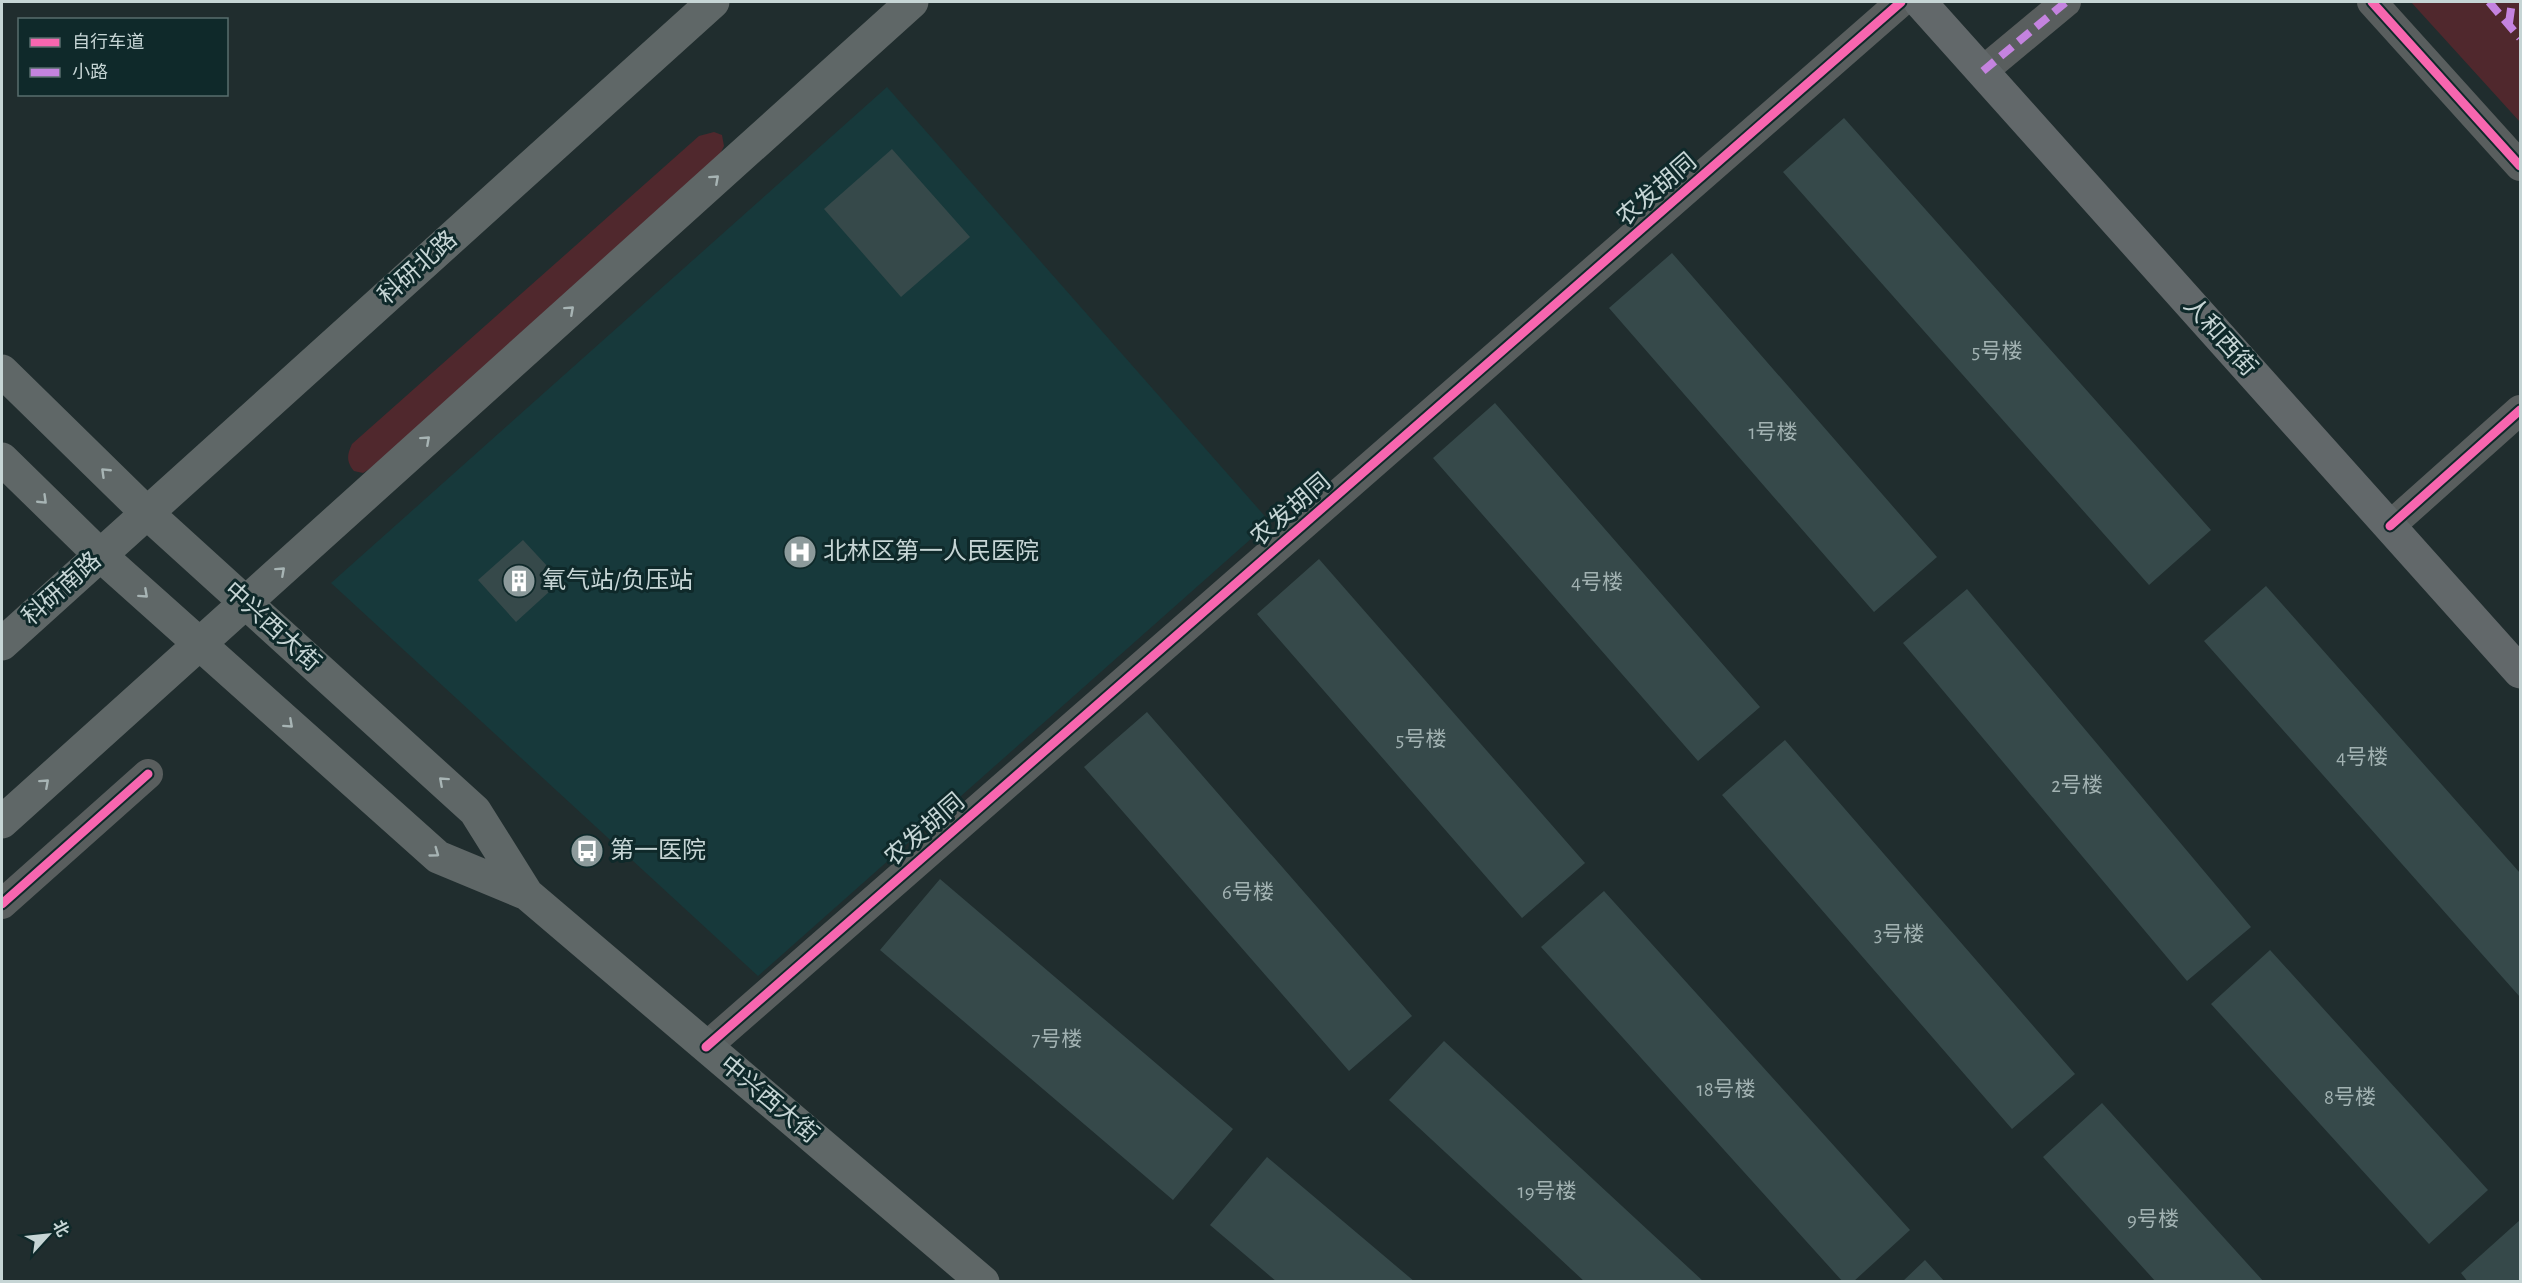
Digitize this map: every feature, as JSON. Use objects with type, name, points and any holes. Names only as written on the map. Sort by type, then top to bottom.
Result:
[{"type":"main road","name":"科研北路","points":[[112,545],[713,2]]},
{"type":"main road","points":[[2,822],[912,2]]},
{"type":"main road","name":"人和西街","points":[[1920,2],[2520,672]]},
{"type":"main road","name":"中兴西大街","points":[[2,371],[147,513],[476,811],[527,894],[983,1281]]},
{"type":"main road","name":"中兴西大街","points":[[3,464],[112,545],[199,644],[438,857],[527,894]]},
{"type":"main road","name":"科研南路","points":[[2,644],[112,545]]},
{"type":"street","name":"农发胡同","points":[[706,1047],[1901,2]]},
{"type":"street","points":[[1983,72],[2066,2]]},
{"type":"street","points":[[2372,2],[2520,166]]},
{"type":"street","points":[[2390,526],[2520,410]]},
{"type":"street","points":[[2,904],[148,774]]},
{"type":"shaded area","points":[[2411,2],[2520,2],[2520,122]]},
{"type":"shaded area","name":"北林区第一人民医院","points":[[887,87],[1270,522],[758,976],[331,583]]},
{"type":"shaded area","points":[[714,132],[722,135],[724,146],[719,156],[376,465],[363,473],[354,471],[348,458],[352,444],[699,136]]},
{"type":"building","points":[[1844,118],[2211,530],[2149,585],[1783,172]]},
{"type":"building","points":[[892,149],[970,237],[901,297],[824,209]]},
{"type":"building","points":[[1672,253],[1937,557],[1874,612],[1609,308]]},
{"type":"building","points":[[1495,403],[1760,707],[1698,761],[1433,458]]},
{"type":"building","name":"氧气站/负压站","points":[[523,540],[561,581],[516,622],[478,580]]},
{"type":"building","points":[[1319,559],[1585,863],[1522,918],[1257,614]]},
{"type":"building","points":[[2266,586],[2520,873],[2520,997],[2204,641]]},
{"type":"building","points":[[1967,589],[2251,927],[2187,981],[1903,643]]},
{"type":"building","points":[[1147,712],[1412,1016],[1349,1071],[1084,767]]},
{"type":"building","points":[[1785,740],[2075,1074],[2012,1129],[1722,795]]},
{"type":"building","points":[[940,879],[1233,1129],[1173,1200],[880,950]]},
{"type":"building","points":[[1604,891],[1910,1230],[1853,1282],[1843,1282],[1541,947]]},
{"type":"building","points":[[2270,950],[2488,1190],[2429,1244],[2211,1004]]},
{"type":"building","points":[[1444,1041],[1704,1282],[1585,1282],[1389,1100]]},
{"type":"building","points":[[2102,1103],[2264,1282],[2156,1282],[2043,1157]]},
{"type":"building","points":[[1267,1157],[1415,1282],[1277,1282],[1210,1225]]},
{"type":"building","points":[[2520,1220],[2520,1282],[2468,1282],[2461,1273]]},
{"type":"building","points":[[1925,1260],[1945,1282],[1902,1282]]},
{"type":"marked path","points":[[1983,71],[2066,2]]},
{"type":"marked path","points":[[2489,2],[2520,38]]},
{"type":"marked path","points":[[2509,23],[2512,2]]},
{"type":"cycle path","points":[[706,1047],[1901,2]]},
{"type":"cycle path","points":[[2372,2],[2520,166]]},
{"type":"cycle path","points":[[2390,526],[2520,410]]},
{"type":"cycle path","points":[[2,904],[148,774]]},
{"type":"place","name":"北林区第一人民医院","points":[[800,552]]},
{"type":"place","name":"氧气站/负压站","points":[[519,581]]},
{"type":"place","name":"第一医院","points":[[587,851]]}]
